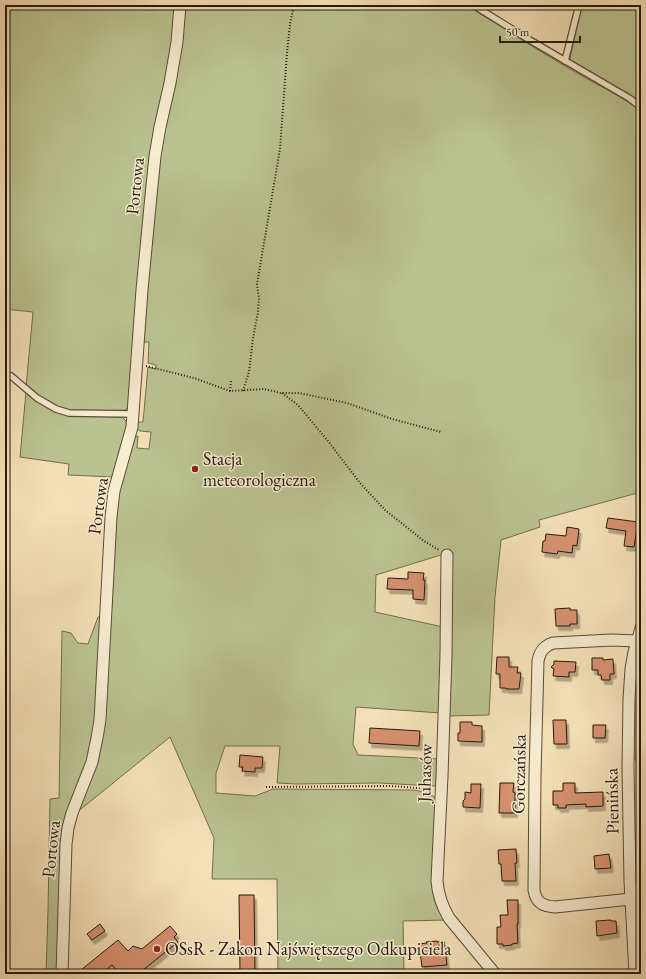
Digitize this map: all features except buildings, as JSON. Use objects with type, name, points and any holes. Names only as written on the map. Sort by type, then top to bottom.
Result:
[{"type":"street","name":"Portowa","points":[[62,974],[66,844],[72,813],[92,762],[98,738],[111,517],[114,491],[132,427],[155,156],[177,42],[180,5]]},
{"type":"street","name":"Juhasów","points":[[447,555],[446,655],[442,790],[437,881],[438,891],[443,908],[449,918],[495,974]]},
{"type":"street","name":"Pienińska","points":[[635,974],[631,899],[628,768],[629,698],[631,669],[641,628]]},
{"type":"street","name":"Gorczańska","points":[[631,899],[555,907],[547,906],[536,900],[534,890],[536,720],[538,661],[539,656],[545,647],[553,643],[612,640],[638,641]]},
{"type":"lane","points":[[475,5],[528,39],[629,98],[641,107]]},
{"type":"lane","points":[[565,61],[579,5]]},
{"type":"lane","points":[[11,376],[37,398],[56,409],[69,413],[133,414]]},
{"type":"path","points":[[243,391],[249,372],[258,312],[259,300],[257,284],[280,149],[287,53],[290,24],[294,5]]},
{"type":"path","points":[[137,363],[194,378],[230,391],[264,389],[299,393],[347,403],[392,419],[441,432]]},
{"type":"path","points":[[230,391],[231,380]]},
{"type":"path","points":[[281,392],[298,405],[360,483],[385,510],[424,541],[447,555]]},
{"type":"path","points":[[266,787],[391,786],[442,790]]},
{"type":"green space","points":[[5,5],[177,5],[129,405],[126,410],[69,411],[38,396],[26,387],[33,312],[5,309]]},
{"type":"green space","points":[[182,5],[469,5],[546,55],[623,98],[641,110],[641,492],[539,520],[540,527],[501,540],[495,597],[489,715],[448,716],[444,554],[376,575],[375,612],[443,627],[441,713],[356,707],[353,744],[358,755],[440,759],[437,785],[380,783],[277,783],[280,746],[225,746],[216,773],[216,793],[255,796],[273,789],[414,790],[430,794],[438,800],[434,881],[447,920],[403,921],[404,974],[278,974],[277,879],[212,879],[214,838],[170,737],[76,813],[87,785],[109,611],[112,607],[113,554],[118,492],[134,437],[138,436],[137,448],[149,449],[151,432],[140,431],[136,428],[138,422],[143,422],[148,367],[156,369],[156,365],[148,363],[149,342],[142,342],[158,160]]},
{"type":"green space","points":[[582,5],[641,5],[641,104],[570,61]]},
{"type":"green space","points":[[26,392],[68,415],[122,417],[126,421],[128,427],[114,477],[68,475],[69,464],[20,457]]},
{"type":"green space","points":[[102,616],[96,719],[88,762],[70,809],[59,974],[46,974],[50,799],[59,798],[62,631],[71,633],[78,643],[88,644],[98,617]]},
{"type":"green space","points":[[632,703],[641,703],[641,764],[636,761],[633,754]]},
{"type":"green space","points":[[631,832],[641,832],[641,898],[635,898]]},
{"type":"place","name":"Stacja meteorologiczna","points":[[195,469]]},
{"type":"place","name":"OSsR - Zakon Najświętszego Odkupiciela","points":[[157,949]]}]
